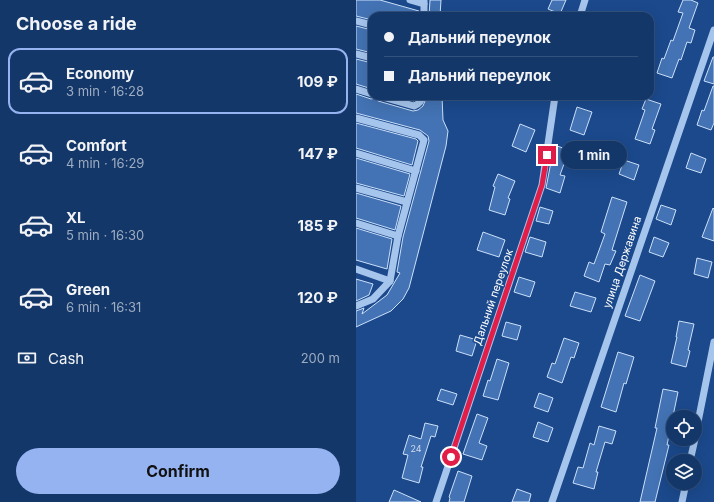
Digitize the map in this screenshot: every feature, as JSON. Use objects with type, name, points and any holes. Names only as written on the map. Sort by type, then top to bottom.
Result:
[{"type":"street","points":[[410,0],[424,2]]},
{"type":"street","points":[[581,12],[585,0]]},
{"type":"street","points":[[356,21],[368,24]]},
{"type":"street","name":"улица Державина","points":[[552,502],[714,30]]},
{"type":"street","points":[[356,54],[368,57]]},
{"type":"street","points":[[356,89],[368,93]]},
{"type":"street","points":[[393,100],[414,106],[421,100]]},
{"type":"street","name":"Дальний переулок","points":[[436,502],[542,185],[554,100]]},
{"type":"street","points":[[356,118],[419,135],[424,140],[398,236],[390,281],[372,299],[356,306]]},
{"type":"street","points":[[356,153],[416,171]]},
{"type":"street","points":[[356,188],[407,202]]},
{"type":"street","points":[[356,223],[398,236]]},
{"type":"street","points":[[356,269],[390,281]]},
{"type":"street","points":[[701,410],[714,342]]},
{"type":"street","points":[[682,502],[685,490]]},
{"type":"building","points":[[356,0],[380,0],[419,11],[368,12],[368,19],[356,16]]},
{"type":"building","points":[[430,0],[441,0],[440,12],[429,12]]},
{"type":"building","points":[[552,0],[566,0],[561,12],[555,12],[548,9]]},
{"type":"building","points":[[683,0],[691,0],[698,3],[689,28],[695,30],[691,43],[687,42],[681,60],[679,59],[672,78],[657,73],[662,58],[664,59],[671,40],[673,41],[683,13],[678,12]]},
{"type":"building","points":[[356,26],[368,29],[368,52],[356,49]]},
{"type":"building","points":[[714,57],[714,84],[704,81]]},
{"type":"building","points":[[356,59],[368,62],[368,88],[356,84]]},
{"type":"building","points":[[713,86],[714,123],[711,130],[697,125]]},
{"type":"building","points":[[356,94],[368,98],[368,100],[377,100],[413,111],[418,110],[423,106],[425,100],[442,100],[443,120],[448,131],[446,146],[409,288],[403,299],[391,311],[356,327],[356,311],[364,308],[362,314],[387,295],[400,273],[397,272],[403,237],[429,141],[428,136],[420,130],[356,113]]},
{"type":"building","points":[[646,100],[661,104],[652,129],[655,130],[650,144],[635,139],[645,110],[642,109]]},
{"type":"building","points":[[577,107],[592,112],[584,135],[570,130]]},
{"type":"building","points":[[356,123],[416,139],[418,141],[412,165],[356,148]]},
{"type":"building","points":[[520,124],[535,130],[526,152],[512,146]]},
{"type":"building","points":[[557,146],[569,150],[560,175],[565,176],[560,193],[546,188],[551,162]]},
{"type":"building","points":[[691,153],[706,159],[701,173],[686,168]]},
{"type":"building","points":[[356,158],[410,174],[404,196],[356,183]]},
{"type":"building","points":[[624,160],[639,165],[634,180],[619,174]]},
{"type":"building","points":[[498,174],[515,181],[508,198],[510,199],[505,215],[489,210],[495,187],[493,186]]},
{"type":"building","points":[[356,193],[401,206],[395,230],[356,218]]},
{"type":"building","points":[[612,197],[627,202],[612,250],[616,251],[610,265],[605,264],[599,282],[584,276],[589,262],[594,264],[605,234],[601,232]]},
{"type":"building","points":[[661,205],[676,210],[671,225],[656,219]]},
{"type":"building","points":[[540,207],[553,211],[549,224],[536,221]]},
{"type":"building","points":[[713,208],[714,209],[714,241],[702,237]]},
{"type":"building","points":[[356,228],[392,239],[387,269],[356,260]]},
{"type":"building","points":[[483,232],[505,240],[499,257],[477,250]]},
{"type":"building","points":[[530,237],[546,242],[542,257],[525,252]]},
{"type":"building","points":[[654,237],[669,243],[663,257],[649,252]]},
{"type":"building","points":[[697,258],[712,262],[708,278],[694,274]]},
{"type":"building","points":[[640,275],[655,281],[640,321],[625,316]]},
{"type":"building","points":[[519,277],[535,282],[530,297],[514,292]]},
{"type":"building","points":[[356,279],[373,284],[369,295],[356,301]]},
{"type":"building","points":[[575,292],[596,298],[591,312],[570,306]]},
{"type":"building","points":[[679,321],[694,324],[686,367],[671,363]]},
{"type":"building","points":[[506,322],[521,326],[517,340],[502,336]]},
{"type":"building","points":[[460,335],[477,340],[472,356],[456,351]]},
{"type":"building","points":[[564,338],[579,343],[574,358],[571,357],[562,383],[547,377],[552,363],[555,364]]},
{"type":"building","points":[[618,352],[634,357],[626,384],[624,383],[616,412],[601,407]]},
{"type":"building","points":[[497,359],[509,363],[498,400],[483,396],[488,380],[490,381]]},
{"type":"building","points":[[441,389],[457,394],[453,405],[437,400]]},
{"type":"building","points":[[663,389],[678,392],[674,410],[666,410],[666,446],[669,446],[655,502],[640,502],[657,428],[655,428]]},
{"type":"building","points":[[539,393],[553,398],[548,412],[534,407]]},
{"type":"building","points":[[477,414],[488,418],[479,443],[487,446],[482,460],[463,454]]},
{"type":"building","points":[[538,422],[553,428],[548,442],[533,437]]},
{"type":"building","points":[[425,423],[438,426],[435,437],[431,436],[421,467],[423,467],[419,483],[402,478],[408,455],[403,454],[409,435],[421,439]]},
{"type":"building","points":[[599,426],[616,431],[612,444],[605,442],[596,472],[598,472],[594,489],[573,483],[578,467],[583,468],[590,443],[594,445]]},
{"type":"building","points":[[458,471],[472,476],[464,502],[449,502],[449,497]]},
{"type":"building","points":[[517,489],[531,494],[529,502],[512,502]]},
{"type":"building","points":[[394,490],[421,502],[389,502]]},
{"type":"route","points":[[451,457],[542,185],[547,155]]}]
